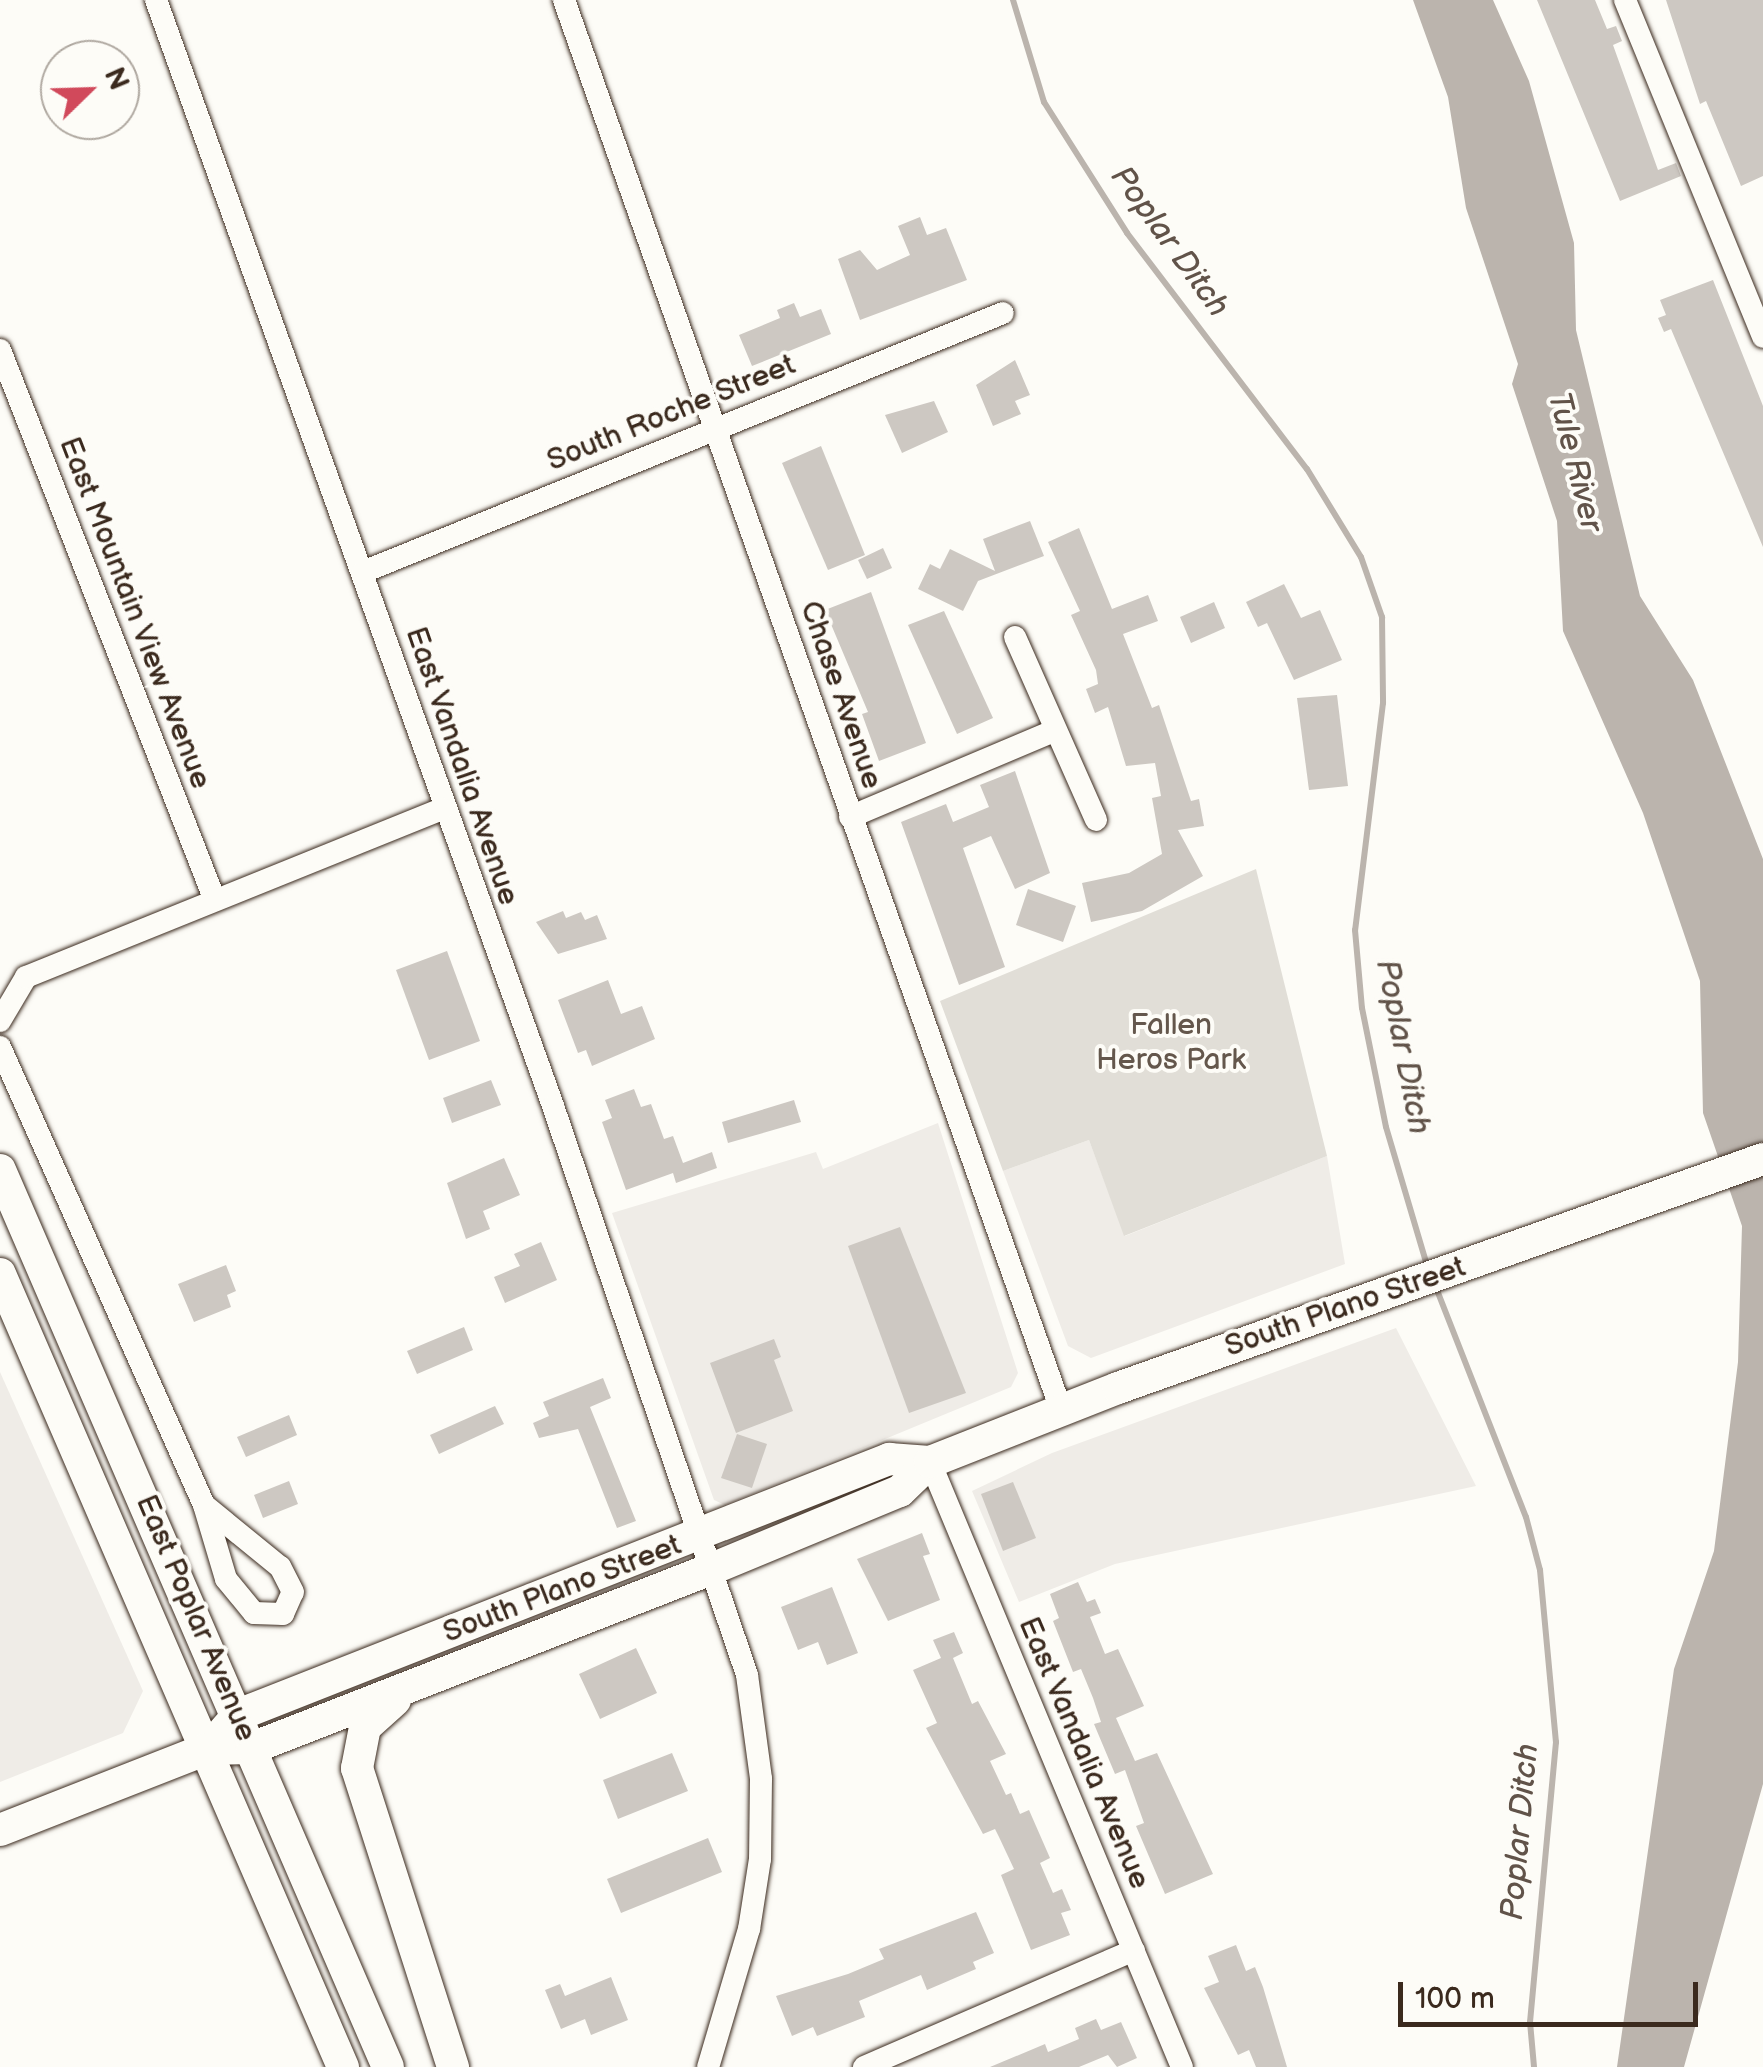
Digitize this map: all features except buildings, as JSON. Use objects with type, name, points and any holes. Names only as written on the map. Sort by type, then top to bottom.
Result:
[{"type":"main road","name":"South Plano Street","points":[[0,1830],[208,1749],[252,1748],[429,1679],[707,1552],[889,1459],[930,1462],[1061,1410],[1763,1159]]},
{"type":"main road","name":"East Poplar Avenue","points":[[0,1170],[388,2067]]},
{"type":"main road","name":"East Poplar Avenue","points":[[0,1274],[342,2067]]},
{"type":"main road","name":"South Plano Street","points":[[208,1749],[238,1715],[707,1552]]},
{"type":"main road","points":[[429,1679],[380,1710],[365,1727],[356,1755],[453,2067]]},
{"type":"street","name":"East Vandalia Avenue","points":[[156,0],[363,572],[442,809],[707,1552],[746,1675],[762,1779],[749,1930],[709,2067]]},
{"type":"street","name":"Chase Avenue","points":[[564,0],[1061,1410]]},
{"type":"street","points":[[1626,0],[1763,337]]},
{"type":"street","name":"South Roche Street","points":[[363,572],[1003,313]]},
{"type":"street","name":"East Mountain View Avenue","points":[[0,350],[214,898]]},
{"type":"street","points":[[1015,637],[1096,820]]},
{"type":"street","points":[[850,817],[1054,730]]},
{"type":"street","points":[[0,1020],[26,977],[442,809]]},
{"type":"street","name":"East Poplar Avenue","points":[[0,1047],[204,1505],[214,1552],[235,1598],[262,1616],[283,1614],[293,1592],[280,1567],[204,1505]]},
{"type":"street","name":"East Vandalia Avenue","points":[[930,1462],[1182,2067]]},
{"type":"street","points":[[864,2067],[1134,1950]]},
{"type":"shaded area","points":[[938,1123],[1018,1373],[1011,1387],[725,1505],[714,1500],[612,1213],[816,1152],[823,1169]]},
{"type":"shaded area","points":[[1089,1140],[1125,1236],[1327,1156],[1345,1264],[1091,1358],[1068,1346],[1003,1171]]},
{"type":"shaded area","points":[[1396,1328],[1476,1486],[1115,1564],[1019,1602],[972,1491],[1052,1453]]},
{"type":"shaded area","points":[[0,1372],[143,1691],[123,1733],[0,1782]]},
{"type":"green space","name":"Fallen Heros Park","points":[[1256,869],[1327,1156],[1124,1236],[1089,1140],[1003,1171],[940,1001]]},
{"type":"water","name":"Tule River","points":[[1413,0],[1493,0],[1529,81],[1574,243],[1576,330],[1640,596],[1693,680],[1763,859],[1763,1784],[1684,2067],[1617,2067],[1674,1669],[1714,1551],[1738,1362],[1742,1226],[1703,1113],[1700,981],[1643,813],[1563,631],[1557,521],[1512,384],[1518,364],[1466,208],[1448,97]]},
{"type":"waterway","name":"Poplar Ditch","points":[[1013,0],[1044,102],[1127,233],[1307,469],[1361,557],[1382,617],[1383,703],[1355,930],[1362,1008],[1386,1127],[1428,1269]]},
{"type":"waterway","name":"Poplar Ditch","points":[[1435,1285],[1526,1517],[1540,1570],[1556,1742],[1530,2022],[1534,2067]]}]
